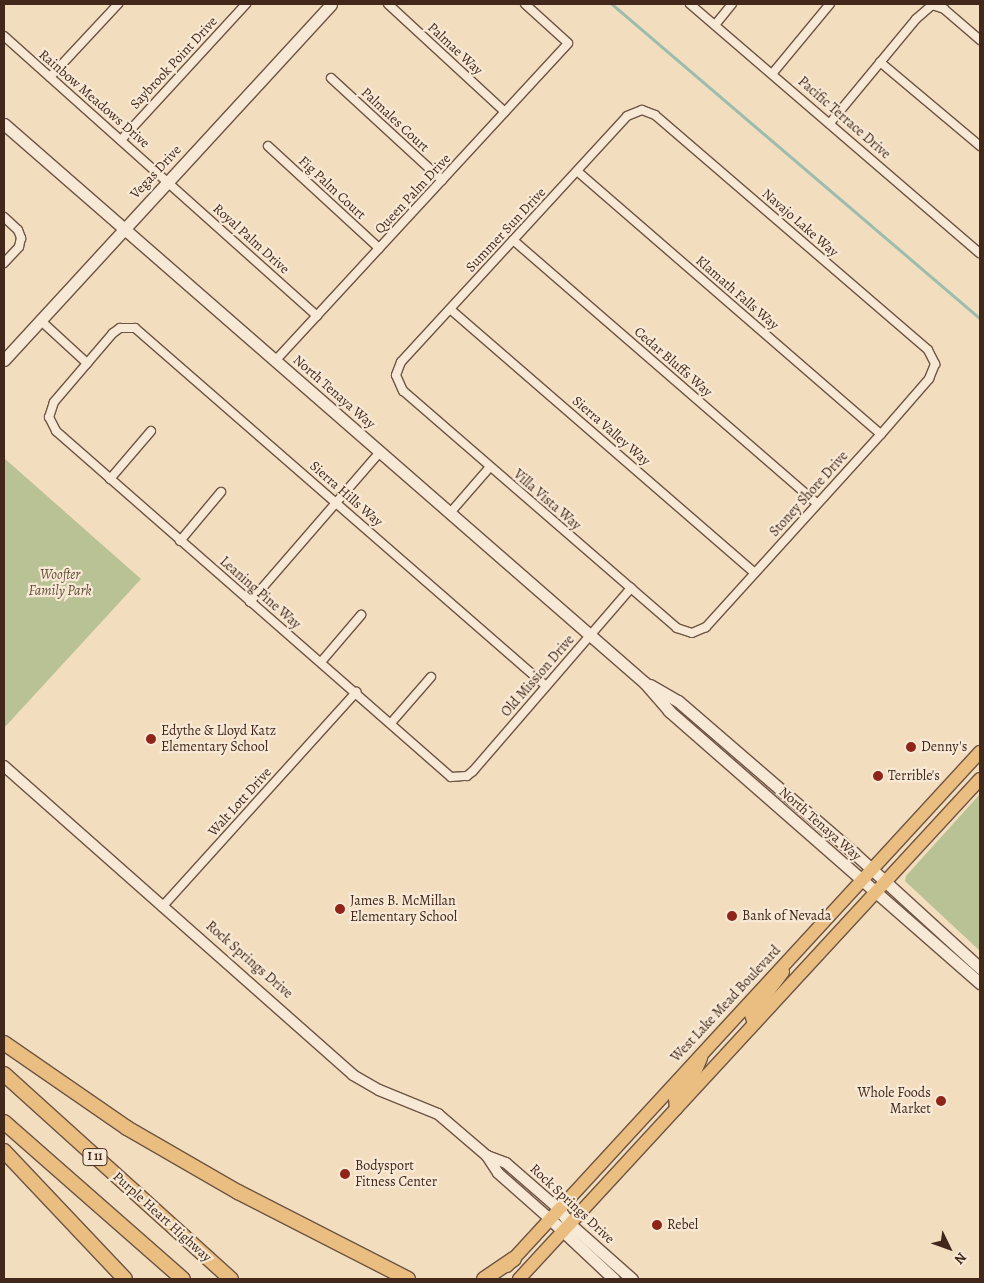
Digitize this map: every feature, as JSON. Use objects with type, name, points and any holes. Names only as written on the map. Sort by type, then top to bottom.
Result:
[{"type":"highway","points":[[4,1043],[127,1128],[238,1192],[408,1279]]},
{"type":"highway","name":"Purple Heart Highway","points":[[4,1074],[231,1279]]},
{"type":"highway","name":"I 11","points":[[4,1122],[183,1279]]},
{"type":"highway","points":[[4,1151],[125,1279]]},
{"type":"highway","points":[[484,1279],[514,1259]]},
{"type":"main road","name":"Vegas Drive","points":[[4,360],[331,4]]},
{"type":"main road","name":"North Tenaya Way","points":[[4,124],[591,635],[645,683],[669,711],[702,741],[980,983]]},
{"type":"main road","name":"North Tenaya Way","points":[[645,683],[678,701],[703,722],[870,868],[980,968]]},
{"type":"main road","points":[[669,711],[696,725],[703,722]]},
{"type":"main road","points":[[702,741],[711,740],[748,761]]},
{"type":"main road","name":"West Lake Mead Boulevard","points":[[496,1279],[870,868],[980,752]]},
{"type":"main road","points":[[519,1279],[980,779]]},
{"type":"main road","points":[[754,1024],[752,1014],[772,990],[795,950]]},
{"type":"main road","points":[[716,1066],[721,1049],[741,1025],[740,1010]]},
{"type":"main road","points":[[676,1109],[675,1098],[693,1077],[703,1051]]},
{"type":"main road","points":[[627,1161],[640,1137],[664,1111],[666,1106],[661,1097]]},
{"type":"main road","name":"Rock Springs Drive","points":[[559,1210],[565,1228],[614,1279]]},
{"type":"main road","name":"Rock Springs Drive","points":[[550,1219],[565,1228],[632,1279]]},
{"type":"street","points":[[50,78],[118,4]]},
{"type":"street","name":"Saybrook Point Drive","points":[[121,140],[246,4]]},
{"type":"street","name":"Palmae Way","points":[[388,4],[505,112]]},
{"type":"street","name":"Queen Palm Drive","points":[[276,361],[568,44],[525,4]]},
{"type":"street","name":"Pacific Terrace Drive","points":[[690,4],[980,253]]},
{"type":"street","points":[[715,25],[732,4]]},
{"type":"street","points":[[772,74],[830,4]]},
{"type":"street","points":[[830,123],[916,19],[932,5],[944,9],[980,40]]},
{"type":"street","name":"Rainbow Meadows Drive","points":[[4,36],[168,181]]},
{"type":"street","points":[[880,62],[980,146]]},
{"type":"street","name":"Palmales Court","points":[[331,78],[442,180]]},
{"type":"street","name":"Summer Sun Drive","points":[[396,375],[401,362],[627,116],[642,110]]},
{"type":"street","name":"Navajo Lake Way","points":[[642,110],[655,114],[928,350],[935,364]]},
{"type":"street","name":"Fig Palm Court","points":[[268,146],[379,248]]},
{"type":"street","name":"Klamath Falls Way","points":[[577,171],[881,434]]},
{"type":"street","name":"Royal Palm Drive","points":[[168,181],[316,316]]},
{"type":"street","points":[[4,217],[18,230],[21,238],[19,247],[4,263]]},
{"type":"street","name":"Cedar Bluffs Way","points":[[513,240],[817,503]]},
{"type":"street","name":"Sierra Valley Way","points":[[450,309],[755,573]]},
{"type":"street","points":[[40,320],[87,363]]},
{"type":"street","name":"Sierra Hills Way","points":[[87,363],[113,333],[127,326],[142,332],[546,686]]},
{"type":"street","name":"Leaning Pine Way","points":[[87,363],[54,402],[49,417],[56,431],[250,602],[356,692],[444,772],[462,777]]},
{"type":"street","name":"Stoney Shore Drive","points":[[692,633],[706,627],[881,434],[929,379],[935,364]]},
{"type":"street","name":"Villa Vista Way","points":[[396,375],[403,391],[677,628],[692,633]]},
{"type":"street","points":[[110,479],[151,431]]},
{"type":"street","points":[[250,602],[380,452]]},
{"type":"street","points":[[450,513],[490,466]]},
{"type":"street","points":[[180,541],[221,492]]},
{"type":"street","name":"Old Mission Drive","points":[[462,777],[473,771],[631,588]]},
{"type":"street","points":[[321,662],[361,615]]},
{"type":"street","points":[[391,723],[431,677]]},
{"type":"street","name":"Walt Lott Drive","points":[[162,907],[356,692]]},
{"type":"street","name":"Rock Springs Drive","points":[[4,766],[162,907],[196,933],[359,1080],[438,1114],[487,1156],[498,1172],[550,1219]]},
{"type":"street","name":"Rock Springs Drive","points":[[487,1156],[506,1163],[559,1210]]},
{"type":"green space","name":"Woofter Family Park","points":[[4,458],[141,579],[4,728]]},
{"type":"green space","points":[[980,794],[980,951],[905,881],[906,876]]},
{"type":"waterway","points":[[612,4],[980,318]]},
{"type":"place","name":"Edythe & Lloyd Katz Elementary School","points":[[151,739]]},
{"type":"place","name":"Denny's","points":[[911,747]]},
{"type":"place","name":"Terrible's","points":[[878,776]]},
{"type":"place","name":"James B. McMillan Elementary School","points":[[340,909]]},
{"type":"place","name":"Bank of Nevada","points":[[732,916]]},
{"type":"place","name":"Whole Foods Market","points":[[941,1101]]},
{"type":"place","name":"Bodysport Fitness Center","points":[[345,1174]]},
{"type":"place","name":"Rebel","points":[[657,1225]]}]
